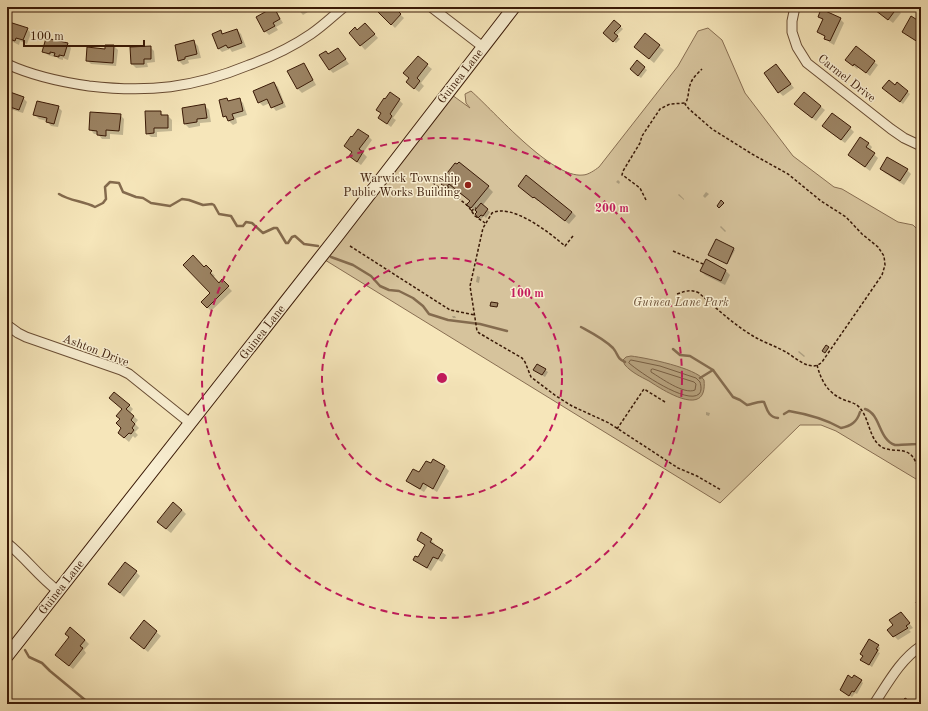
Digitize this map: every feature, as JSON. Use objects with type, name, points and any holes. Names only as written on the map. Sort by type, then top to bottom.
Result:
[{"type":"street","points":[[7,64],[27,72],[58,81],[107,88],[138,90],[187,85],[224,76],[271,57],[311,34],[344,7]]},
{"type":"street","points":[[431,7],[483,47]]},
{"type":"street","name":"Guinea Lane","points":[[7,656],[338,235],[514,7]]},
{"type":"street","name":"Carmel Drive","points":[[795,7],[792,21],[792,32],[796,47],[807,63],[898,133],[921,146]]},
{"type":"street","name":"Ashton Drive","points":[[7,325],[26,337],[129,374],[190,423]]},
{"type":"street","points":[[7,543],[24,557],[50,585],[58,591]]},
{"type":"street","points":[[874,704],[897,668],[921,646]]},
{"type":"path","points":[[677,294],[687,290],[699,293],[752,336],[808,365],[817,365],[822,362],[882,276],[885,265],[884,256],[878,247],[862,234],[846,217],[821,201],[788,174],[712,129],[686,106],[691,82],[702,68]]},
{"type":"path","points":[[646,200],[640,188],[622,175],[623,171],[640,143],[642,136],[660,109],[670,104],[686,103]]},
{"type":"path","points":[[425,176],[438,187],[447,189],[468,206],[471,211],[485,223]]},
{"type":"path","points":[[447,189],[450,185]]},
{"type":"path","points":[[471,211],[476,208]]},
{"type":"path","points":[[573,236],[565,246],[527,219],[500,210],[492,213],[485,223],[481,236],[470,286],[476,328],[479,333],[522,358],[531,377],[556,396],[572,406],[601,419],[678,468],[721,490]]},
{"type":"path","points":[[350,246],[450,310],[474,315]]},
{"type":"path","points":[[673,251],[703,264]]},
{"type":"path","points":[[817,365],[821,381],[824,385],[838,397],[857,405],[860,408],[867,418],[873,436],[878,444],[888,450],[908,453],[913,457],[921,472]]},
{"type":"path","points":[[618,429],[644,389],[665,402]]},
{"type":"green space","name":"Guinea Lane Park","points":[[708,28],[722,40],[745,93],[793,156],[834,187],[842,189],[898,222],[913,225],[921,233],[921,484],[916,479],[836,431],[821,425],[800,425],[720,503],[325,260],[452,95],[470,108],[466,103],[465,94],[471,91],[524,142],[540,155],[556,166],[570,173],[585,175],[599,167],[678,66],[698,31]]},
{"type":"water","points":[[631,356],[659,361],[691,371],[704,380],[703,392],[699,398],[692,400],[684,399],[664,391],[627,368],[623,360],[626,357]]},
{"type":"building","points":[[274,7],[280,19],[273,23],[275,26],[264,32],[256,17]]},
{"type":"building","points":[[379,7],[394,7],[401,14],[391,25],[376,10]]},
{"type":"building","points":[[871,7],[896,7],[897,8],[888,20]]},
{"type":"building","points":[[821,9],[841,18],[830,41],[824,39],[825,36],[817,32],[823,19],[818,17]]},
{"type":"building","points":[[911,16],[919,21],[918,23],[921,25],[921,44],[902,32]]},
{"type":"building","points":[[614,20],[621,26],[614,33],[618,36],[613,42],[603,33]]},
{"type":"building","points":[[9,22],[28,28],[23,40],[16,38],[15,41],[7,38],[7,27]]},
{"type":"building","points":[[365,23],[375,34],[360,46],[349,33],[355,27],[357,30]]},
{"type":"building","points":[[237,29],[242,43],[228,48],[226,45],[218,49],[212,34],[221,30],[222,34]]},
{"type":"building","points":[[645,33],[660,45],[649,59],[634,47]]},
{"type":"building","points":[[46,38],[68,43],[64,56],[59,55],[59,57],[54,56],[55,53],[50,52],[50,54],[42,52]]},
{"type":"building","points":[[194,40],[197,54],[185,57],[185,59],[178,61],[175,45]]},
{"type":"building","points":[[105,45],[114,45],[113,63],[86,61],[87,47],[105,49]]},
{"type":"building","points":[[151,46],[151,59],[144,59],[144,64],[131,64],[130,47]]},
{"type":"building","points":[[856,46],[875,61],[866,73],[854,64],[853,66],[845,60]]},
{"type":"building","points":[[338,48],[346,59],[329,70],[319,55],[326,51],[328,54]]},
{"type":"building","points":[[418,56],[428,64],[417,78],[420,81],[414,89],[406,82],[409,78],[403,73]]},
{"type":"building","points":[[637,60],[645,67],[638,76],[630,69]]},
{"type":"building","points":[[304,63],[313,80],[297,89],[287,71]]},
{"type":"building","points":[[776,64],[791,84],[778,93],[764,73]]},
{"type":"building","points":[[889,80],[895,85],[897,82],[908,91],[900,102],[882,88]]},
{"type":"building","points":[[274,82],[283,103],[271,108],[267,99],[258,103],[253,91]]},
{"type":"building","points":[[7,91],[24,97],[19,110],[7,106]]},
{"type":"building","points":[[390,92],[400,99],[390,114],[392,116],[387,124],[378,118],[381,113],[376,110]]},
{"type":"building","points":[[804,92],[821,106],[812,118],[794,104]]},
{"type":"building","points":[[227,98],[228,101],[240,98],[243,111],[232,114],[234,119],[228,121],[226,116],[223,117],[219,100]]},
{"type":"building","points":[[37,101],[59,106],[54,124],[46,122],[47,118],[33,115]]},
{"type":"building","points":[[205,104],[207,118],[197,119],[197,122],[184,124],[182,108]]},
{"type":"building","points":[[145,111],[161,111],[161,115],[168,115],[168,128],[154,128],[154,133],[146,134]]},
{"type":"building","points":[[90,112],[121,114],[119,131],[106,130],[106,136],[97,135],[97,131],[89,130]]},
{"type":"building","points":[[832,113],[851,127],[841,140],[822,126]]},
{"type":"building","points":[[358,129],[369,136],[359,149],[363,152],[357,162],[349,156],[352,152],[344,146]]},
{"type":"building","points":[[860,137],[869,143],[866,147],[875,153],[865,167],[848,155]]},
{"type":"building","points":[[887,157],[908,169],[900,181],[880,169]]},
{"type":"building","name":"Warwick Township Public Works Building","points":[[459,162],[489,186],[471,208],[466,205],[470,201],[449,184],[446,188],[441,184],[446,178],[444,177],[455,163],[457,164]]},
{"type":"building","points":[[526,175],[572,212],[565,221],[518,186]]},
{"type":"building","points":[[721,200],[724,203],[719,208],[717,206]]},
{"type":"building","points":[[481,203],[488,209],[483,216],[481,215],[478,218],[475,214],[477,212],[475,210]]},
{"type":"building","points":[[716,239],[734,248],[727,264],[708,255]]},
{"type":"building","points":[[193,255],[204,267],[206,265],[212,271],[210,273],[219,283],[222,279],[229,286],[207,308],[201,302],[210,293],[183,265]]},
{"type":"building","points":[[706,259],[726,270],[721,281],[700,271]]},
{"type":"building","points":[[491,302],[498,303],[497,307],[490,306]]},
{"type":"building","points":[[826,345],[829,347],[825,353],[822,351]]},
{"type":"building","points":[[537,364],[546,369],[542,375],[533,370]]},
{"type":"building","points":[[114,392],[130,405],[126,409],[134,416],[131,420],[135,424],[132,428],[134,430],[131,434],[129,433],[124,438],[118,433],[121,428],[116,423],[120,419],[116,416],[122,409],[109,398]]},
{"type":"building","points":[[433,459],[445,466],[433,489],[423,483],[420,489],[406,481],[413,469],[419,472],[426,461],[431,463]]},
{"type":"building","points":[[173,502],[182,510],[166,529],[157,522]]},
{"type":"building","points":[[421,532],[432,539],[430,542],[443,550],[438,559],[433,557],[427,568],[413,560],[415,556],[418,557],[425,545],[417,540]]},
{"type":"building","points":[[125,562],[137,571],[120,593],[108,584]]},
{"type":"building","points":[[921,600],[921,613],[916,602]]},
{"type":"building","points":[[901,612],[910,623],[906,626],[908,628],[893,637],[887,630],[893,625],[889,620]]},
{"type":"building","points":[[144,620],[157,631],[144,649],[130,638]]},
{"type":"building","points":[[70,627],[85,640],[80,646],[83,648],[69,666],[55,655],[69,637],[65,634]]},
{"type":"building","points":[[869,639],[879,645],[876,649],[878,650],[869,665],[860,660],[863,656],[860,654]]},
{"type":"building","points":[[848,675],[852,678],[854,675],[862,680],[854,692],[852,691],[849,696],[840,690]]},
{"type":"building","points":[[905,698],[913,703],[913,704],[901,704]]},
{"type":"waterway","points":[[59,194],[95,207],[103,203],[106,199],[105,187],[110,182],[119,183],[123,192],[143,198],[151,203],[170,206],[182,199],[203,205],[212,204],[219,214],[231,216],[237,226],[243,226],[246,222],[252,223],[263,233],[277,228],[286,243],[288,243],[292,237],[295,236],[304,244],[318,246]]},
{"type":"waterway","points":[[331,257],[353,265],[371,276],[380,286],[389,290],[399,291],[413,298],[423,306],[429,314],[448,320],[480,324],[507,331]]},
{"type":"waterway","points":[[581,327],[606,342],[615,350],[619,358],[625,362]]},
{"type":"waterway","points":[[673,349],[680,355],[690,356],[713,370],[733,397],[747,405],[764,402],[770,414],[778,418]]},
{"type":"waterway","points":[[700,378],[713,370]]},
{"type":"waterway","points":[[865,409],[874,416],[885,438],[889,442],[895,445],[917,444],[921,439]]},
{"type":"waterway","points":[[784,414],[789,411],[802,414],[822,419],[841,428],[853,423],[860,412]]},
{"type":"waterway","points":[[25,650],[29,657],[42,663],[90,704]]},
{"type":"place","name":"Warwick Township Public Works Building","points":[[468,185]]}]
